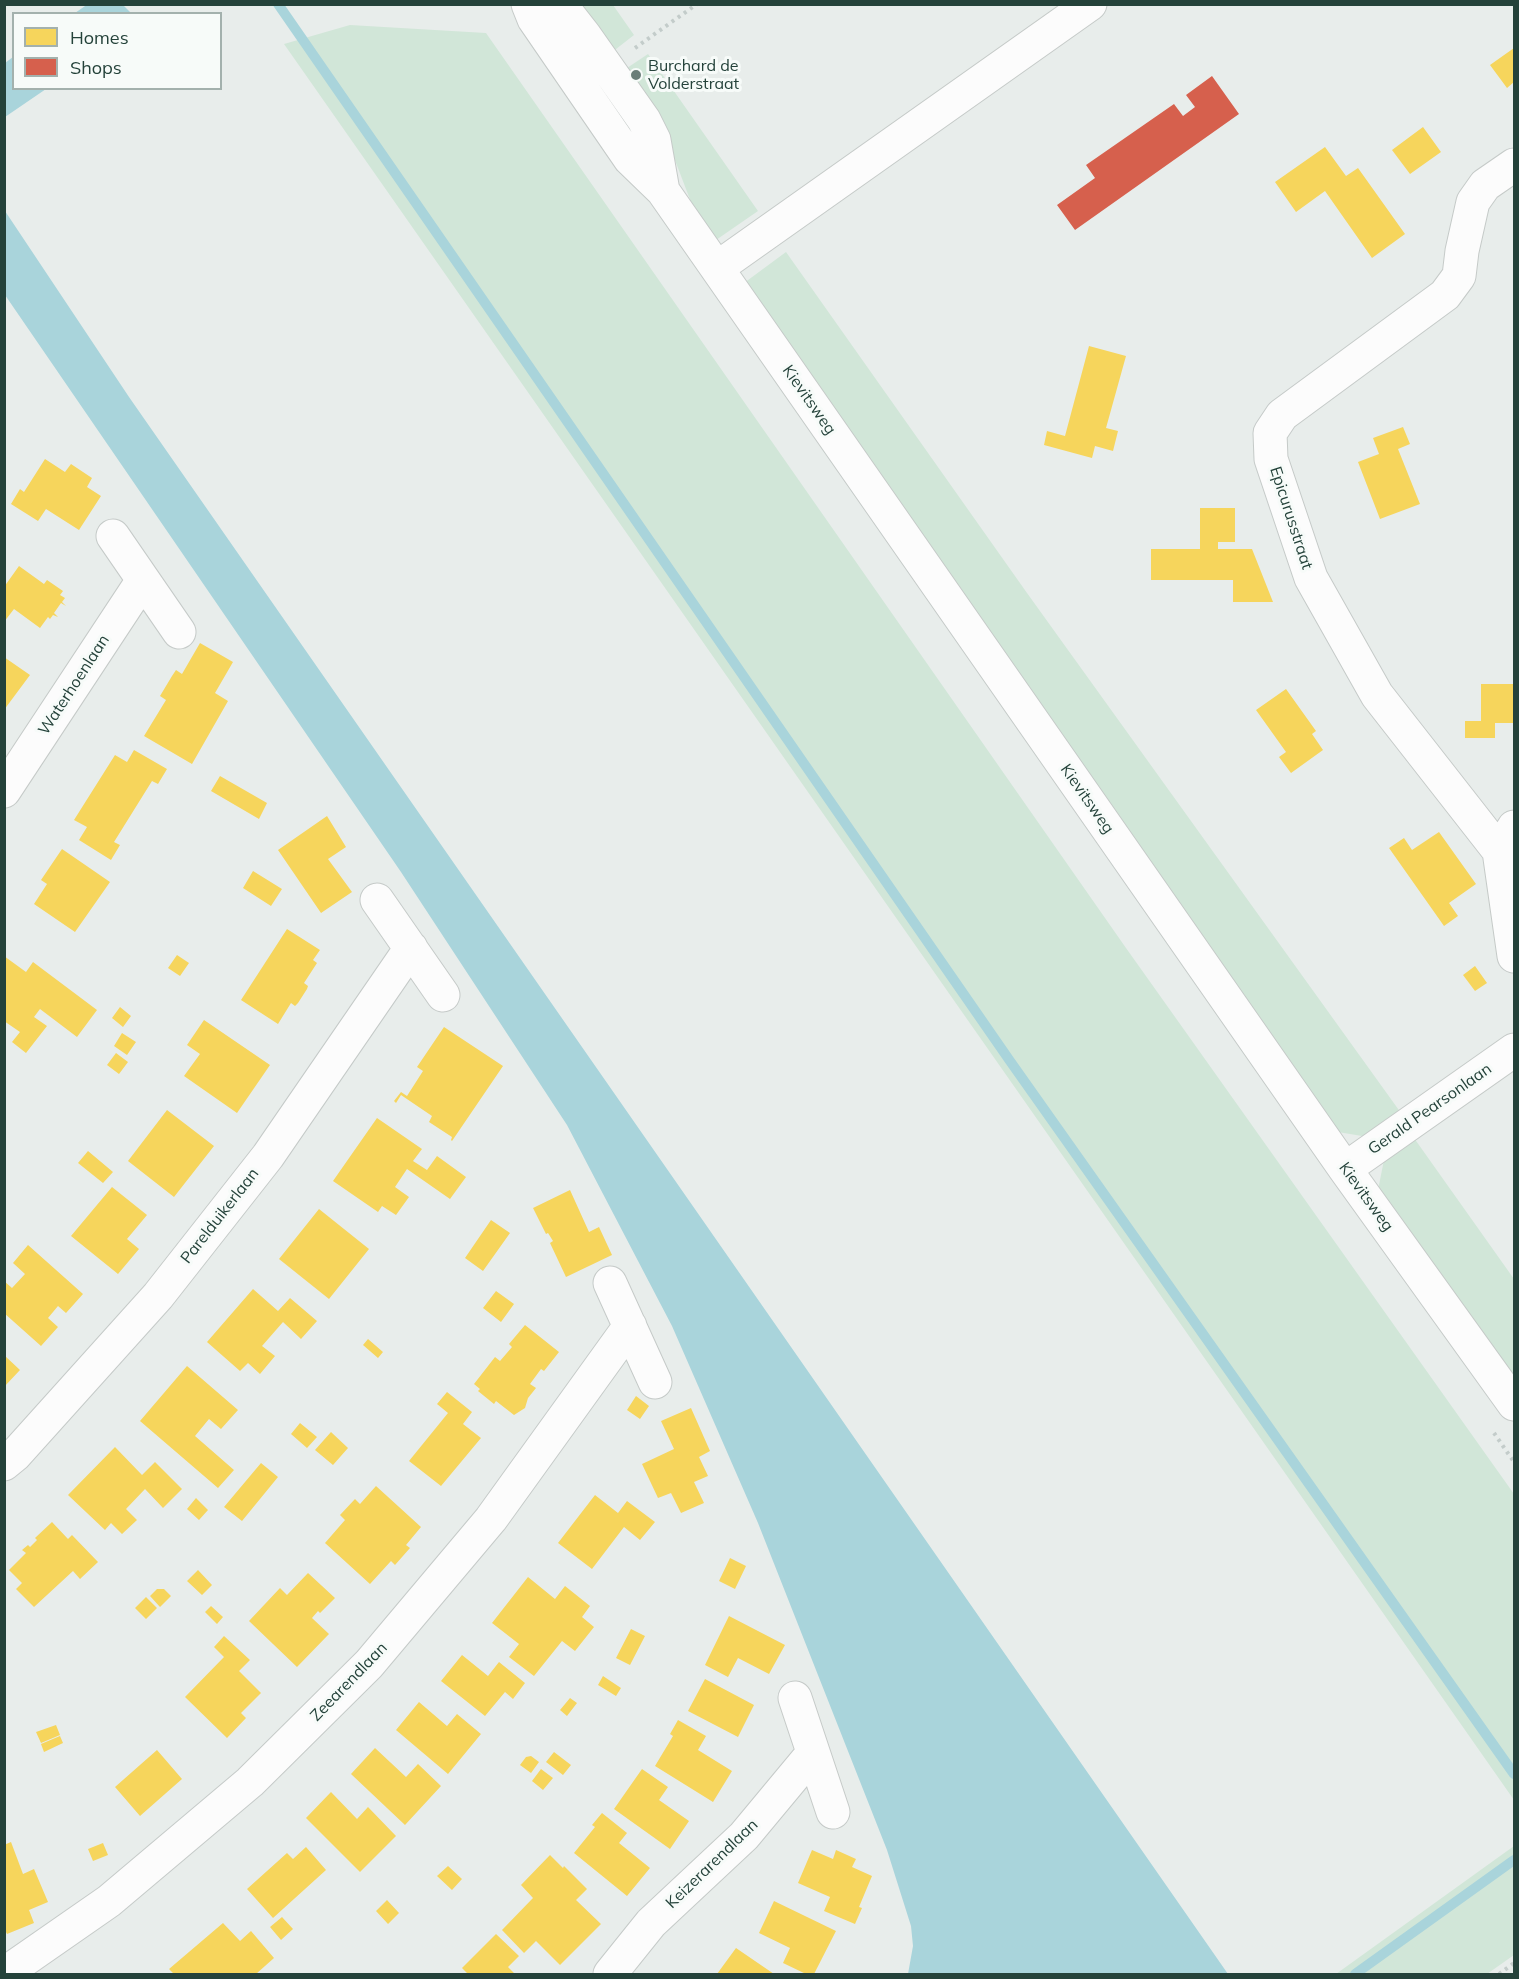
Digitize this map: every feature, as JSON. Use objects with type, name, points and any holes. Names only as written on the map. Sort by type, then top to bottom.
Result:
[{"type":"street","name":"Kievitsweg","points":[[528,4],[534,19],[630,159],[663,191],[1345,1169],[1515,1404]]},
{"type":"street","name":"Kievitsweg","points":[[560,4],[644,120],[654,140],[663,191]]},
{"type":"street","points":[[717,268],[1090,4]]},
{"type":"street","name":"Epicurusstraat","points":[[1507,839],[1377,695],[1311,578],[1271,459],[1270,433],[1282,415],[1445,295],[1458,276],[1473,202],[1485,185],[1515,165]]},
{"type":"street","points":[[113,536],[179,632]]},
{"type":"street","name":"Waterhoenlaan","points":[[4,791],[143,580]]},
{"type":"street","points":[[1507,839],[1515,956]]},
{"type":"street","points":[[377,900],[443,995]]},
{"type":"street","name":"Parelduikerlaan","points":[[4,1464],[15,1455],[158,1296],[268,1156],[411,948]]},
{"type":"street","name":"Gerald Pearsonlaan","points":[[1345,1169],[1515,1050]]},
{"type":"street","points":[[610,1283],[655,1382]]},
{"type":"street","name":"Zeearendlaan","points":[[4,1974],[109,1901],[250,1782],[369,1664],[491,1519],[630,1326]]},
{"type":"street","points":[[795,1698],[832,1812]]},
{"type":"street","name":"Keizerarendlaan","points":[[610,1974],[651,1923],[744,1836],[813,1753]]},
{"type":"path","points":[[1499,1974],[1515,1963]]},
{"type":"green space","points":[[577,5],[613,5],[634,35],[611,53]]},
{"type":"green space","points":[[350,25],[486,33],[1126,948],[1514,1494],[1514,1800],[284,44]]},
{"type":"green space","points":[[648,54],[758,211],[716,240],[694,210],[665,134],[624,70]]},
{"type":"green space","points":[[786,252],[1027,593],[1401,1113],[1368,1137],[1338,1132],[744,283]]},
{"type":"green space","points":[[1414,1138],[1514,1279],[1514,1379],[1378,1190],[1384,1160]]},
{"type":"green space","points":[[1514,1846],[1514,1955],[1487,1974],[1336,1974]]},
{"type":"water","points":[[88,4],[123,5],[130,12],[76,12]]},
{"type":"water","points":[[12,58],[12,90],[45,90],[5,117],[5,63]]},
{"type":"water","points":[[5,211],[129,397],[1228,1974],[908,1974],[913,1946],[911,1926],[887,1850],[758,1523],[672,1326],[567,1125],[401,872],[5,295]]},
{"type":"building: Homes","points":[[1514,48],[1514,82],[1507,88],[1490,65]]},
{"type":"building: Homes","points":[[1423,127],[1441,152],[1410,174],[1392,150]]},
{"type":"building: Homes","points":[[1325,147],[1346,176],[1358,168],[1405,234],[1372,258],[1325,191],[1296,212],[1275,182]]},
{"type":"building: Homes","points":[[1089,346],[1126,356],[1106,428],[1118,431],[1113,451],[1095,446],[1092,458],[1044,445],[1047,431],[1065,436]]},
{"type":"building: Homes","points":[[1403,427],[1410,444],[1398,449],[1420,504],[1380,519],[1358,462],[1379,454],[1373,438]]},
{"type":"building: Homes","points":[[45,459],[65,472],[71,464],[92,478],[87,487],[101,496],[79,530],[46,509],[38,521],[11,504],[20,489],[24,492]]},
{"type":"building: Homes","points":[[1200,508],[1235,508],[1235,542],[1218,542],[1218,549],[1252,549],[1273,602],[1233,602],[1233,580],[1151,580],[1151,549],[1200,549]]},
{"type":"building: Homes","points":[[19,566],[44,584],[47,580],[63,591],[60,595],[65,598],[62,602],[66,606],[61,603],[54,613],[58,617],[53,615],[50,619],[48,617],[40,628],[14,609],[4,622],[4,587]]},
{"type":"building: Homes","points":[[200,643],[233,662],[215,693],[228,701],[192,764],[144,736],[166,700],[160,696],[172,676],[176,670],[182,674]]},
{"type":"building: Homes","points":[[4,657],[30,675],[4,710]]},
{"type":"building: Homes","points":[[1481,684],[1514,684],[1514,723],[1495,723],[1495,738],[1465,738],[1465,721],[1481,721]]},
{"type":"building: Homes","points":[[1286,689],[1316,731],[1312,734],[1323,750],[1291,773],[1279,757],[1286,752],[1256,710]]},
{"type":"building: Homes","points":[[134,750],[167,769],[158,784],[152,781],[114,842],[120,845],[111,860],[79,840],[87,827],[74,820],[115,755],[127,762]]},
{"type":"building: Homes","points":[[220,776],[267,803],[259,819],[211,791]]},
{"type":"building: Homes","points":[[327,816],[346,847],[328,859],[352,892],[321,913],[278,850]]},
{"type":"building: Homes","points":[[1439,832],[1476,884],[1449,903],[1458,916],[1444,926],[1389,848],[1404,838],[1412,850]]},
{"type":"building: Homes","points":[[62,849],[110,882],[75,932],[34,904],[47,884],[41,880]]},
{"type":"building: Homes","points":[[253,871],[282,889],[271,906],[243,888]]},
{"type":"building: Homes","points":[[287,929],[320,950],[313,960],[317,963],[304,983],[308,986],[307,989],[295,1006],[291,1003],[278,1024],[241,1000]]},
{"type":"building: Homes","points":[[177,955],[189,963],[180,976],[168,968]]},
{"type":"building: Homes","points":[[4,956],[26,972],[33,962],[97,1010],[77,1037],[40,1009],[34,1017],[47,1026],[26,1053],[12,1042],[20,1032],[4,1021]]},
{"type":"building: Homes","points":[[1475,966],[1487,983],[1475,991],[1463,975]]},
{"type":"building: Homes","points":[[120,1007],[131,1016],[123,1027],[112,1018]]},
{"type":"building: Homes","points":[[204,1020],[270,1065],[237,1113],[184,1076],[200,1054],[187,1045]]},
{"type":"building: Homes","points":[[444,1027],[503,1066],[452,1141],[452,1137],[429,1122],[432,1116],[401,1095],[396,1103],[394,1101],[401,1092],[407,1096],[423,1071],[417,1067]]},
{"type":"building: Homes","points":[[122,1033],[136,1042],[127,1055],[114,1046]]},
{"type":"building: Homes","points":[[116,1053],[128,1062],[119,1074],[107,1065]]},
{"type":"building: Homes","points":[[167,1110],[214,1146],[174,1197],[128,1161]]},
{"type":"building: Homes","points":[[377,1118],[422,1149],[413,1161],[427,1170],[437,1156],[466,1177],[450,1199],[407,1169],[395,1187],[409,1197],[396,1215],[382,1206],[378,1212],[333,1181]]},
{"type":"building: Homes","points":[[88,1151],[113,1172],[103,1183],[78,1163]]},
{"type":"building: Homes","points":[[112,1187],[147,1215],[127,1239],[139,1249],[118,1274],[71,1236]]},
{"type":"building: Homes","points":[[570,1190],[589,1232],[599,1227],[612,1255],[566,1277],[550,1243],[553,1241],[548,1233],[546,1234],[533,1208]]},
{"type":"building: Homes","points":[[319,1209],[369,1249],[329,1299],[279,1259]]},
{"type":"building: Homes","points":[[491,1220],[510,1233],[483,1271],[465,1258]]},
{"type":"building: Homes","points":[[28,1245],[83,1294],[66,1313],[58,1306],[48,1318],[58,1327],[41,1346],[4,1313],[4,1281],[12,1288],[25,1274],[13,1263]]},
{"type":"building: Homes","points":[[253,1289],[278,1311],[290,1298],[317,1321],[301,1339],[283,1322],[262,1346],[275,1356],[260,1374],[248,1363],[240,1371],[207,1342]]},
{"type":"building: Homes","points":[[496,1291],[514,1304],[501,1322],[483,1308]]},
{"type":"building: Homes","points":[[525,1325],[559,1352],[544,1371],[541,1369],[530,1384],[536,1388],[528,1398],[525,1408],[514,1415],[496,1401],[494,1404],[478,1391],[480,1389],[474,1384],[495,1357],[500,1361],[512,1347],[509,1344]]},
{"type":"building: Homes","points":[[368,1339],[383,1352],[378,1358],[363,1345]]},
{"type":"building: Homes","points":[[4,1355],[20,1370],[4,1387]]},
{"type":"building: Homes","points":[[187,1366],[238,1410],[221,1429],[209,1419],[195,1436],[234,1470],[218,1488],[140,1421]]},
{"type":"building: Homes","points":[[447,1392],[472,1412],[463,1424],[481,1438],[441,1486],[409,1461],[448,1413],[437,1404]]},
{"type":"building: Homes","points":[[636,1396],[649,1406],[640,1419],[627,1410]]},
{"type":"building: Homes","points":[[691,1408],[710,1451],[699,1457],[708,1476],[694,1482],[704,1503],[681,1513],[671,1493],[658,1498],[642,1464],[674,1449],[661,1421]]},
{"type":"building: Homes","points":[[300,1423],[317,1437],[307,1448],[291,1434]]},
{"type":"building: Homes","points":[[331,1432],[348,1448],[333,1465],[315,1450]]},
{"type":"building: Homes","points":[[115,1447],[142,1475],[155,1462],[182,1489],[163,1508],[145,1489],[126,1509],[137,1520],[122,1534],[111,1523],[105,1530],[68,1495]]},
{"type":"building: Homes","points":[[261,1463],[278,1477],[242,1521],[224,1507]]},
{"type":"building: Homes","points":[[376,1486],[421,1527],[406,1545],[410,1548],[395,1565],[391,1561],[370,1584],[325,1543],[345,1520],[340,1515],[355,1499],[360,1504]]},
{"type":"building: Homes","points":[[595,1495],[618,1513],[627,1501],[655,1522],[640,1540],[624,1527],[592,1569],[558,1543]]},
{"type":"building: Homes","points":[[196,1498],[208,1510],[199,1520],[187,1509]]},
{"type":"building: Homes","points":[[52,1522],[68,1539],[72,1535],[98,1562],[80,1579],[73,1571],[34,1607],[16,1589],[22,1583],[9,1570],[26,1553],[22,1550],[28,1545],[30,1547],[37,1540],[35,1538]]},
{"type":"building: Homes","points":[[730,1558],[746,1566],[735,1589],[719,1581]]},
{"type":"building: Homes","points":[[198,1570],[212,1585],[202,1595],[187,1581]]},
{"type":"building: Homes","points":[[308,1573],[335,1598],[312,1618],[329,1634],[297,1667],[249,1621],[280,1588],[287,1595]]},
{"type":"building: Homes","points":[[528,1577],[555,1599],[565,1586],[590,1606],[582,1617],[594,1627],[575,1651],[562,1641],[534,1676],[509,1657],[519,1644],[492,1623]]},
{"type":"building: Homes","points":[[157,1589],[164,1589],[171,1596],[160,1607],[150,1596]]},
{"type":"building: Homes","points":[[146,1597],[157,1608],[146,1619],[135,1608]]},
{"type":"building: Homes","points":[[211,1606],[223,1617],[217,1624],[205,1612]]},
{"type":"building: Homes","points":[[729,1616],[785,1645],[769,1674],[738,1658],[728,1677],[705,1665]]},
{"type":"building: Homes","points":[[631,1629],[645,1636],[630,1665],[616,1658]]},
{"type":"building: Homes","points":[[224,1636],[250,1660],[239,1671],[261,1693],[241,1713],[246,1718],[227,1738],[185,1697],[224,1657],[214,1647]]},
{"type":"building: Homes","points":[[462,1655],[488,1676],[499,1662],[525,1683],[513,1699],[505,1692],[485,1716],[441,1681]]},
{"type":"building: Homes","points":[[603,1676],[621,1688],[616,1696],[598,1685]]},
{"type":"building: Homes","points":[[705,1679],[754,1705],[738,1737],[688,1711]]},
{"type":"building: Homes","points":[[570,1698],[577,1703],[567,1716],[560,1710]]},
{"type":"building: Homes","points":[[419,1702],[447,1726],[457,1714],[481,1734],[448,1774],[396,1730]]},
{"type":"building: Homes","points":[[678,1720],[706,1736],[698,1750],[732,1771],[713,1802],[655,1766],[673,1736],[670,1734]]},
{"type":"building: Homes","points":[[56,1725],[60,1735],[41,1743],[36,1732]]},
{"type":"building: Homes","points":[[60,1736],[63,1743],[44,1752],[41,1744]]},
{"type":"building: Homes","points":[[375,1748],[406,1777],[418,1764],[441,1786],[405,1825],[351,1774]]},
{"type":"building: Homes","points":[[157,1750],[182,1779],[140,1816],[115,1787]]},
{"type":"building: Homes","points":[[554,1752],[571,1765],[563,1775],[546,1762]]},
{"type":"building: Homes","points":[[531,1756],[539,1762],[531,1773],[520,1765],[526,1757]]},
{"type":"building: Homes","points":[[541,1769],[553,1778],[543,1790],[532,1781]]},
{"type":"building: Homes","points":[[642,1769],[668,1787],[659,1800],[689,1821],[670,1849],[614,1809]]},
{"type":"building: Homes","points":[[331,1792],[357,1819],[368,1807],[396,1836],[360,1872],[306,1818]]},
{"type":"building: Homes","points":[[602,1813],[627,1833],[619,1843],[650,1868],[627,1896],[574,1853],[595,1827],[592,1825]]},
{"type":"building: Homes","points":[[11,1842],[23,1874],[34,1869],[48,1902],[29,1910],[34,1923],[7,1934],[4,1928],[4,1845]]},
{"type":"building: Homes","points":[[103,1843],[108,1855],[93,1861],[88,1849]]},
{"type":"building: Homes","points":[[306,1847],[326,1870],[273,1918],[247,1889],[287,1853],[293,1859]]},
{"type":"building: Homes","points":[[812,1850],[833,1859],[836,1850],[856,1859],[852,1867],[872,1876],[859,1907],[862,1908],[855,1924],[824,1911],[830,1897],[798,1883]]},
{"type":"building: Homes","points":[[550,1855],[587,1889],[576,1900],[601,1924],[560,1965],[536,1941],[524,1953],[502,1930],[533,1898],[521,1885]]},
{"type":"building: Homes","points":[[448,1866],[462,1879],[452,1890],[437,1876]]},
{"type":"building: Homes","points":[[387,1900],[399,1913],[388,1924],[376,1911]]},
{"type":"building: Homes","points":[[774,1901],[836,1931],[814,1974],[806,1974],[783,1963],[790,1948],[759,1933]]},
{"type":"building: Homes","points":[[282,1917],[293,1929],[281,1940],[270,1927]]},
{"type":"building: Homes","points":[[223,1923],[240,1941],[251,1931],[274,1958],[256,1974],[174,1974],[169,1969]]},
{"type":"building: Homes","points":[[496,1934],[519,1956],[508,1967],[515,1974],[468,1974],[462,1968]]},
{"type":"building: Homes","points":[[736,1948],[774,1974],[717,1974]]},
{"type":"building: Shops","points":[[1212,76],[1239,114],[1075,230],[1057,205],[1095,178],[1086,165],[1174,104],[1183,116],[1195,107],[1186,95]]},
{"type":"waterway","points":[[278,4],[1010,1061],[1514,1774]]},
{"type":"waterway","points":[[1355,1974],[1514,1860]]},
{"type":"place","name":"Burchard de Volderstraat","points":[[636,75]]}]
